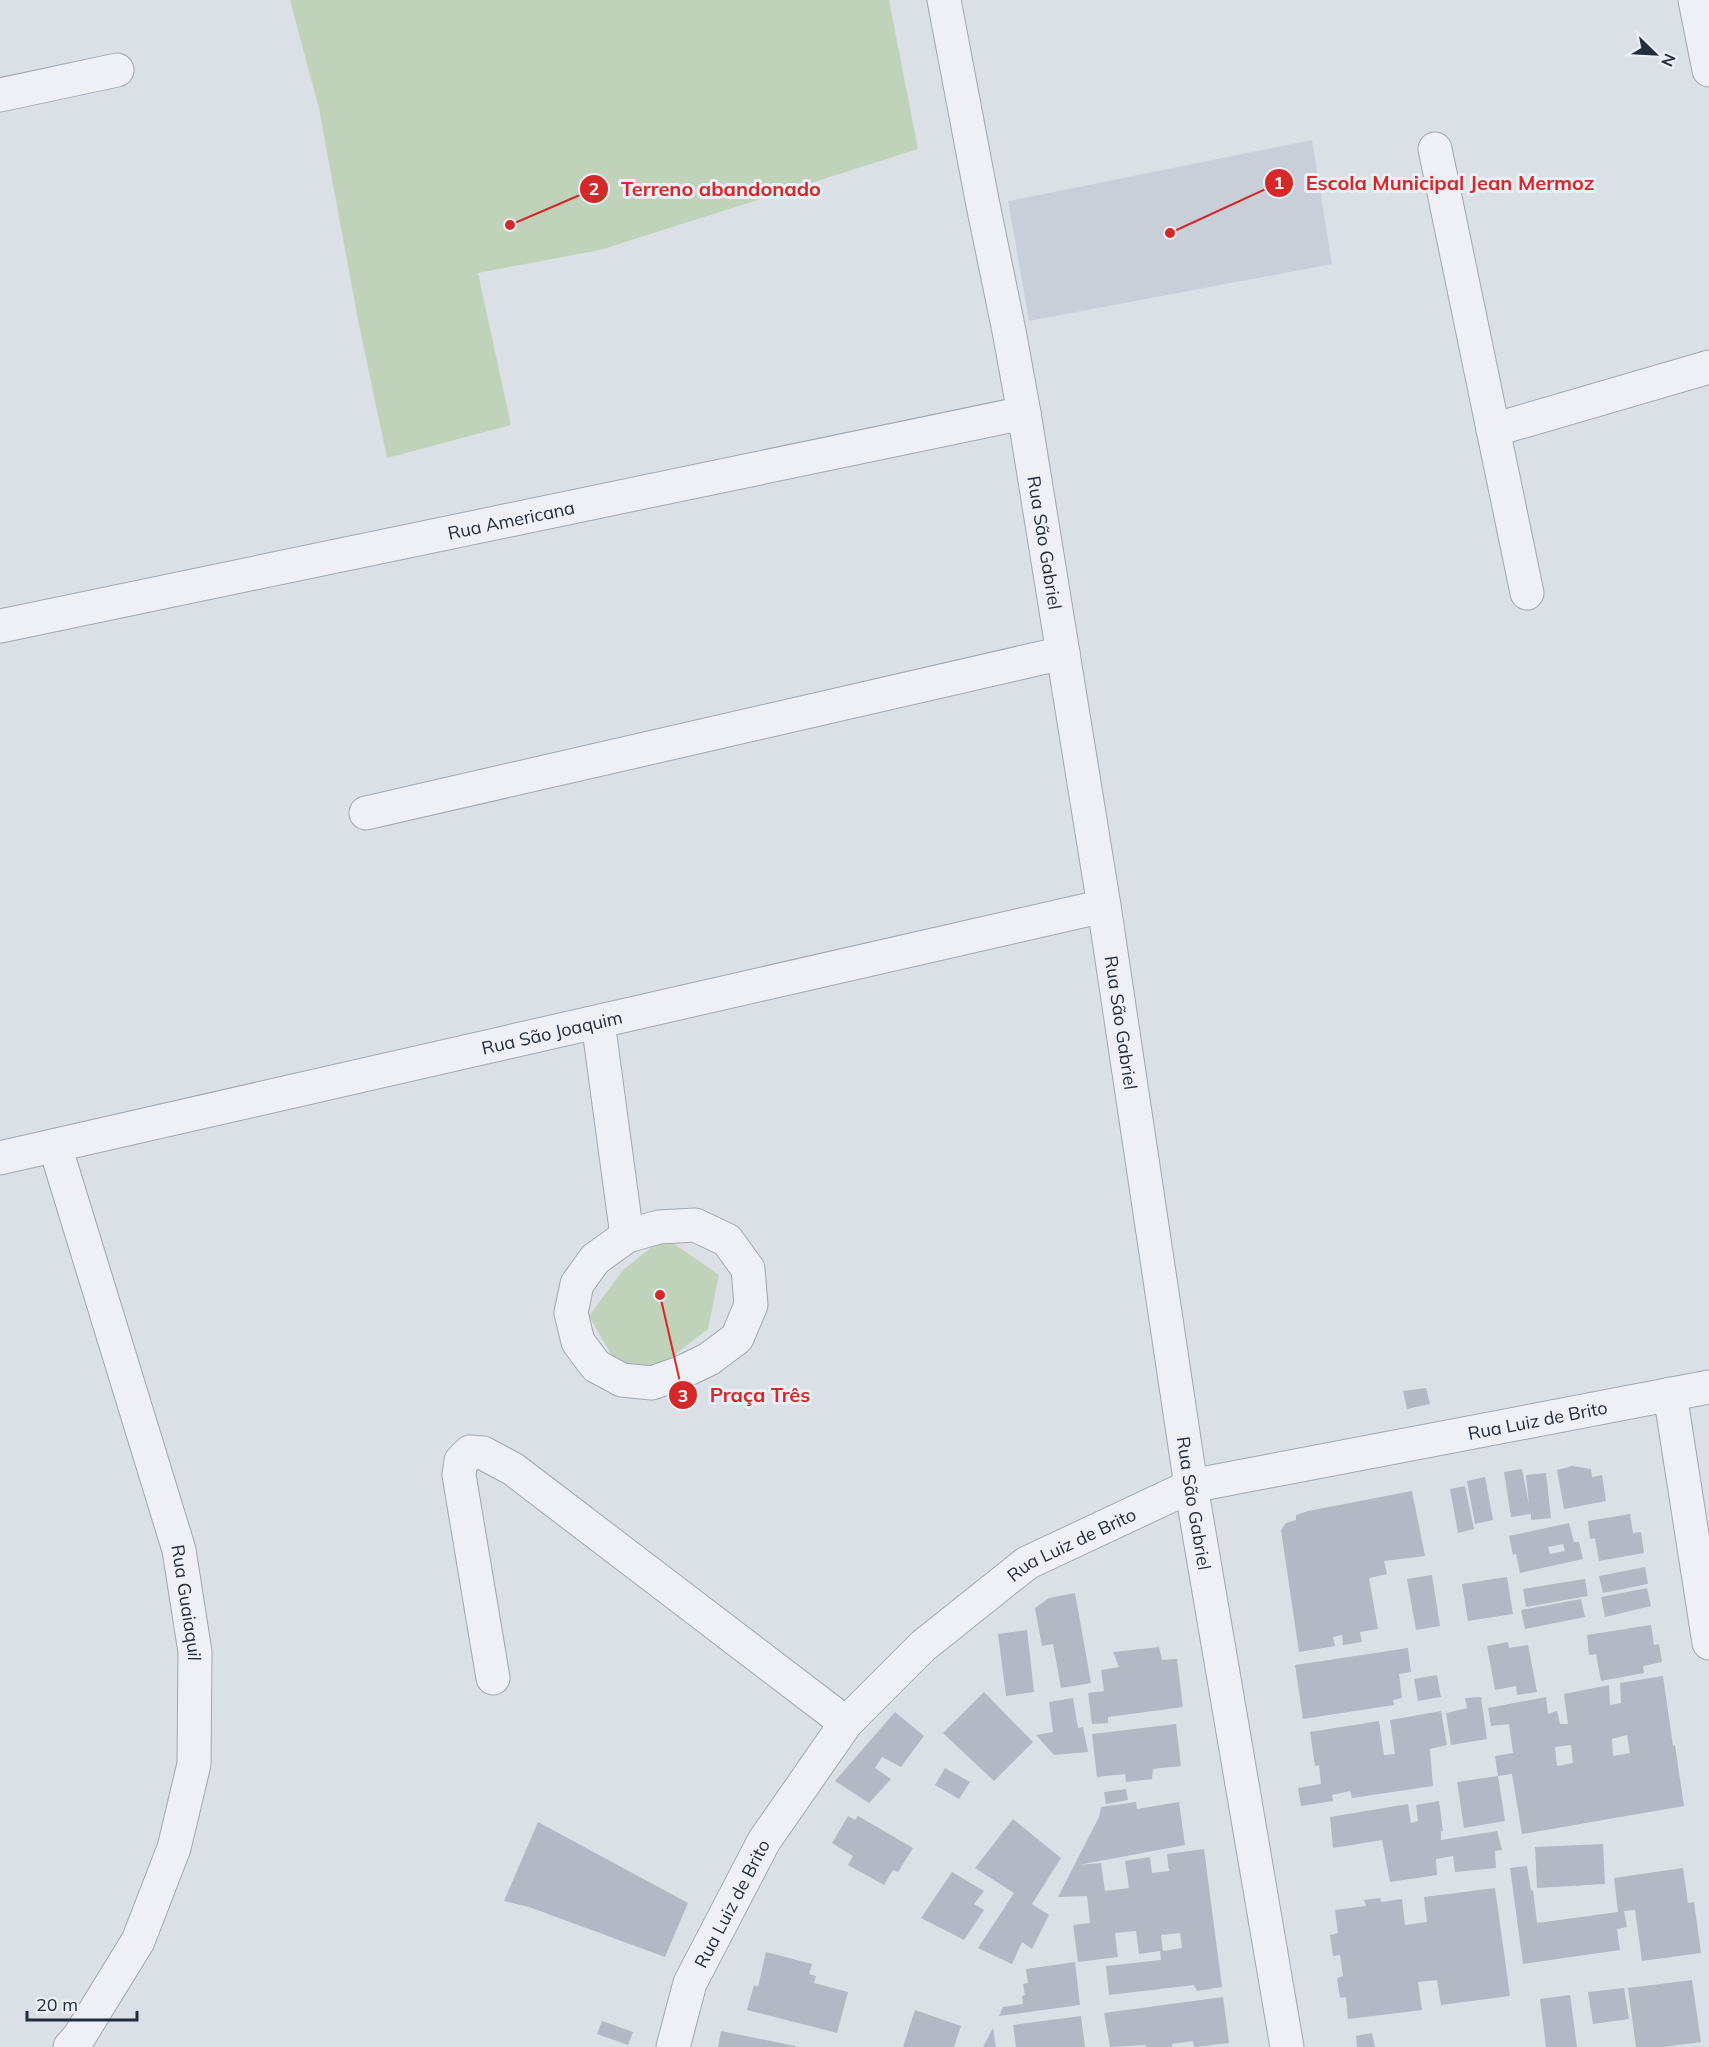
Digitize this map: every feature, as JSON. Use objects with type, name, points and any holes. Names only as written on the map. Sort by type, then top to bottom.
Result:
[{"type":"street","name":"Rua São Gabriel","points":[[944,0],[1024,413],[1104,906],[1191,1486],[1287,2047]]},
{"type":"street","points":[[1695,0],[1709,70]]},
{"type":"street","points":[[0,95],[117,70]]},
{"type":"street","points":[[1435,149],[1527,593]]},
{"type":"street","points":[[1493,430],[1709,367]]},
{"type":"street","name":"Rua Americana","points":[[0,626],[1024,413]]},
{"type":"street","points":[[366,813],[1063,653]]},
{"type":"street","name":"Rua São Joaquim","points":[[0,1158],[1104,906]]},
{"type":"street","points":[[598,1022],[627,1236]]},
{"type":"street","name":"Rua Guaiaquil","points":[[55,1146],[179,1550],[195,1652],[194,1764],[174,1848],[138,1941],[79,2037],[70,2047]]},
{"type":"street","points":[[695,1225],[727,1240],[748,1269],[751,1305],[737,1338],[709,1359],[652,1383],[622,1380],[596,1366],[578,1342],[571,1313],[577,1284],[595,1259],[627,1236],[659,1227],[695,1225]]},
{"type":"street","name":"Rua Luiz de Brito","points":[[673,2047],[690,1983],[764,1841],[846,1723],[923,1646],[1027,1563],[1191,1486],[1709,1387]]},
{"type":"street","points":[[1670,1394],[1709,1643]]},
{"type":"street","points":[[493,1678],[459,1475],[461,1461],[470,1452],[483,1453],[513,1468],[846,1723]]},
{"type":"shaded area","points":[[1312,140],[1332,264],[1029,321],[1008,201]]},
{"type":"green space","points":[[290,0],[889,0],[918,149],[600,250],[478,273],[511,425],[387,458],[359,325],[319,109]]},
{"type":"green space","points":[[664,1237],[719,1275],[708,1329],[648,1375],[615,1361],[589,1316],[622,1271]]},
{"type":"building","points":[[1426,1388],[1430,1404],[1407,1409],[1403,1391]]},
{"type":"building","points":[[1572,1466],[1591,1469],[1592,1477],[1602,1475],[1606,1501],[1564,1509],[1557,1470]]},
{"type":"building","points":[[1522,1469],[1529,1505],[1526,1475],[1546,1473],[1551,1518],[1531,1520],[1531,1514],[1511,1517],[1504,1472]]},
{"type":"building","points":[[1485,1477],[1493,1520],[1475,1524],[1467,1481]]},
{"type":"building","points":[[1465,1486],[1474,1529],[1458,1533],[1450,1489]]},
{"type":"building","points":[[1412,1491],[1425,1556],[1384,1561],[1387,1574],[1369,1578],[1378,1629],[1360,1632],[1362,1642],[1343,1645],[1342,1635],[1333,1637],[1335,1646],[1299,1652],[1281,1530],[1286,1523],[1296,1520],[1296,1515],[1308,1511]]},
{"type":"building","points":[[1630,1514],[1633,1533],[1641,1532],[1644,1553],[1599,1561],[1595,1538],[1590,1539],[1588,1521]]},
{"type":"building","points":[[1569,1523],[1574,1542],[1579,1542],[1583,1559],[1520,1573],[1509,1536]],"holes":[[[1563,1544],[1565,1551],[1550,1554],[1548,1547]]]},
{"type":"building","points":[[1645,1567],[1648,1584],[1603,1593],[1599,1576]]},
{"type":"building","points":[[1432,1575],[1440,1626],[1416,1630],[1407,1579]]},
{"type":"building","points":[[1507,1577],[1513,1614],[1468,1621],[1462,1584]]},
{"type":"building","points":[[1585,1579],[1588,1596],[1526,1607],[1523,1589]]},
{"type":"building","points":[[1647,1588],[1651,1606],[1605,1617],[1601,1597]]},
{"type":"building","points":[[1075,1593],[1091,1683],[1061,1688],[1053,1644],[1042,1646],[1035,1608],[1049,1598]]},
{"type":"building","points":[[1581,1599],[1585,1617],[1525,1629],[1521,1610]]},
{"type":"building","points":[[1651,1625],[1654,1645],[1659,1644],[1662,1662],[1643,1666],[1644,1673],[1601,1681],[1596,1654],[1589,1655],[1587,1635]]},
{"type":"building","points":[[1027,1630],[1034,1692],[1006,1696],[998,1634]]},
{"type":"building","points":[[1508,1642],[1509,1648],[1528,1645],[1537,1692],[1517,1695],[1516,1686],[1495,1690],[1487,1646]]},
{"type":"building","points":[[1159,1647],[1162,1660],[1177,1659],[1183,1707],[1108,1717],[1108,1723],[1092,1724],[1088,1693],[1104,1691],[1101,1670],[1119,1667],[1113,1652]]},
{"type":"building","points":[[1408,1648],[1411,1672],[1399,1674],[1402,1698],[1393,1700],[1394,1705],[1303,1719],[1295,1665]]},
{"type":"building","points":[[1437,1675],[1441,1697],[1418,1701],[1414,1679]]},
{"type":"building","points":[[1663,1676],[1684,1806],[1522,1834],[1512,1774],[1498,1776],[1495,1756],[1513,1753],[1509,1724],[1491,1726],[1488,1708],[1546,1697],[1548,1714],[1557,1711],[1560,1724],[1568,1724],[1564,1694],[1609,1685],[1610,1705],[1621,1703],[1620,1683]],"holes":[[[1627,1735],[1630,1753],[1613,1756],[1612,1739]],[[1571,1745],[1573,1763],[1557,1766],[1555,1747]]]},
{"type":"building","points":[[984,1692],[1033,1742],[994,1781],[943,1733]]},
{"type":"building","points":[[1481,1697],[1487,1739],[1451,1745],[1446,1713],[1467,1708],[1465,1698]]},
{"type":"building","points":[[1073,1698],[1078,1728],[1083,1727],[1088,1752],[1054,1755],[1036,1735],[1053,1732],[1049,1702]]},
{"type":"building","points":[[1441,1711],[1447,1745],[1430,1749],[1433,1786],[1352,1798],[1350,1791],[1332,1795],[1333,1801],[1301,1806],[1298,1788],[1321,1784],[1319,1765],[1315,1766],[1310,1732],[1379,1721],[1384,1755],[1395,1754],[1390,1720]]},
{"type":"building","points":[[895,1712],[924,1736],[901,1767],[882,1757],[875,1768],[891,1779],[869,1803],[835,1781]]},
{"type":"building","points":[[1176,1724],[1181,1766],[1153,1769],[1152,1779],[1126,1782],[1125,1774],[1097,1777],[1092,1734]]},
{"type":"building","points":[[945,1768],[970,1782],[959,1799],[935,1785]]},
{"type":"building","points":[[1498,1776],[1505,1821],[1464,1828],[1457,1782]]},
{"type":"building","points":[[1126,1789],[1128,1800],[1106,1804],[1104,1792]]},
{"type":"building","points":[[1439,1801],[1443,1831],[1441,1831],[1441,1840],[1497,1831],[1502,1850],[1495,1851],[1496,1868],[1455,1872],[1453,1856],[1436,1859],[1437,1875],[1390,1882],[1382,1840],[1333,1848],[1330,1817],[1408,1804],[1411,1823],[1418,1821],[1416,1805]]},
{"type":"building","points":[[1136,1802],[1137,1809],[1179,1802],[1185,1845],[1078,1865],[1101,1863],[1105,1891],[1129,1888],[1125,1861],[1150,1857],[1152,1873],[1169,1871],[1167,1854],[1204,1849],[1222,1987],[1197,1991],[1194,1985],[1109,1995],[1106,1966],[1161,1960],[1160,1951],[1139,1954],[1136,1931],[1115,1933],[1118,1957],[1078,1962],[1073,1925],[1090,1923],[1087,1896],[1058,1897],[1099,1817],[1101,1807]],"holes":[[[1180,1933],[1182,1948],[1163,1951],[1161,1935]]]},
{"type":"building","points":[[848,1816],[855,1820],[858,1816],[913,1848],[898,1872],[893,1870],[884,1885],[848,1865],[853,1856],[832,1843]]},
{"type":"building","points":[[1013,1819],[1061,1858],[1032,1904],[1049,1915],[1032,1949],[1022,1942],[1012,1964],[978,1948],[1014,1893],[975,1868]]},
{"type":"building","points":[[538,1822],[688,1903],[665,1957],[529,1907],[504,1901]]},
{"type":"building","points":[[1603,1844],[1605,1884],[1537,1888],[1535,1847]]},
{"type":"building","points":[[1527,1866],[1537,1923],[1618,1912],[1614,1878],[1683,1868],[1688,1903],[1694,1902],[1701,1953],[1642,1961],[1635,1910],[1624,1911],[1627,1927],[1617,1929],[1620,1950],[1523,1964],[1510,1868]]},
{"type":"building","points":[[952,1872],[984,1891],[974,1904],[984,1910],[964,1940],[921,1918]]},
{"type":"building","points":[[1495,1888],[1510,1996],[1441,2005],[1437,1980],[1418,1982],[1422,2010],[1348,2019],[1346,1997],[1340,1998],[1337,1978],[1343,1976],[1340,1955],[1333,1956],[1330,1935],[1338,1933],[1335,1910],[1366,1906],[1364,1900],[1380,1898],[1381,1902],[1402,1899],[1405,1925],[1427,1922],[1424,1897]]},
{"type":"building","points":[[766,1952],[812,1964],[809,1974],[816,1976],[814,1983],[848,1992],[837,2033],[747,2010],[754,1985],[758,1987]]},
{"type":"building","points":[[1075,1962],[1080,2005],[999,2016],[1003,2007],[1023,2004],[1022,1996],[1025,1995],[1023,1984],[1028,1983],[1026,1969]]},
{"type":"building","points":[[1692,1980],[1701,2042],[1664,2047],[1636,2047],[1628,1988]]},
{"type":"building","points":[[1624,1988],[1629,2019],[1593,2024],[1588,1992]]},
{"type":"building","points":[[1570,1995],[1577,2047],[1546,2047],[1540,1999]]},
{"type":"building","points":[[1223,1997],[1229,2043],[1194,2047],[1193,2041],[1172,2044],[1172,2047],[1146,2047],[1146,2045],[1110,2047],[1104,2013]]},
{"type":"building","points":[[915,2010],[961,2026],[954,2047],[903,2047]]},
{"type":"building","points":[[1081,2016],[1085,2047],[1016,2047],[1013,2025]]},
{"type":"building","points":[[602,2021],[633,2032],[628,2045],[597,2034]]},
{"type":"building","points":[[993,2028],[996,2047],[983,2047]]},
{"type":"building","points":[[721,2031],[795,2046],[795,2047],[718,2047]]},
{"type":"building","points":[[1372,2033],[1375,2047],[1357,2047],[1356,2036]]},
{"type":"place","name":"Terreno abandonado","points":[[510,225]]},
{"type":"place","name":"Escola Municipal Jean Mermoz","points":[[1170,233]]},
{"type":"place","name":"Praça Três","points":[[660,1295]]}]
